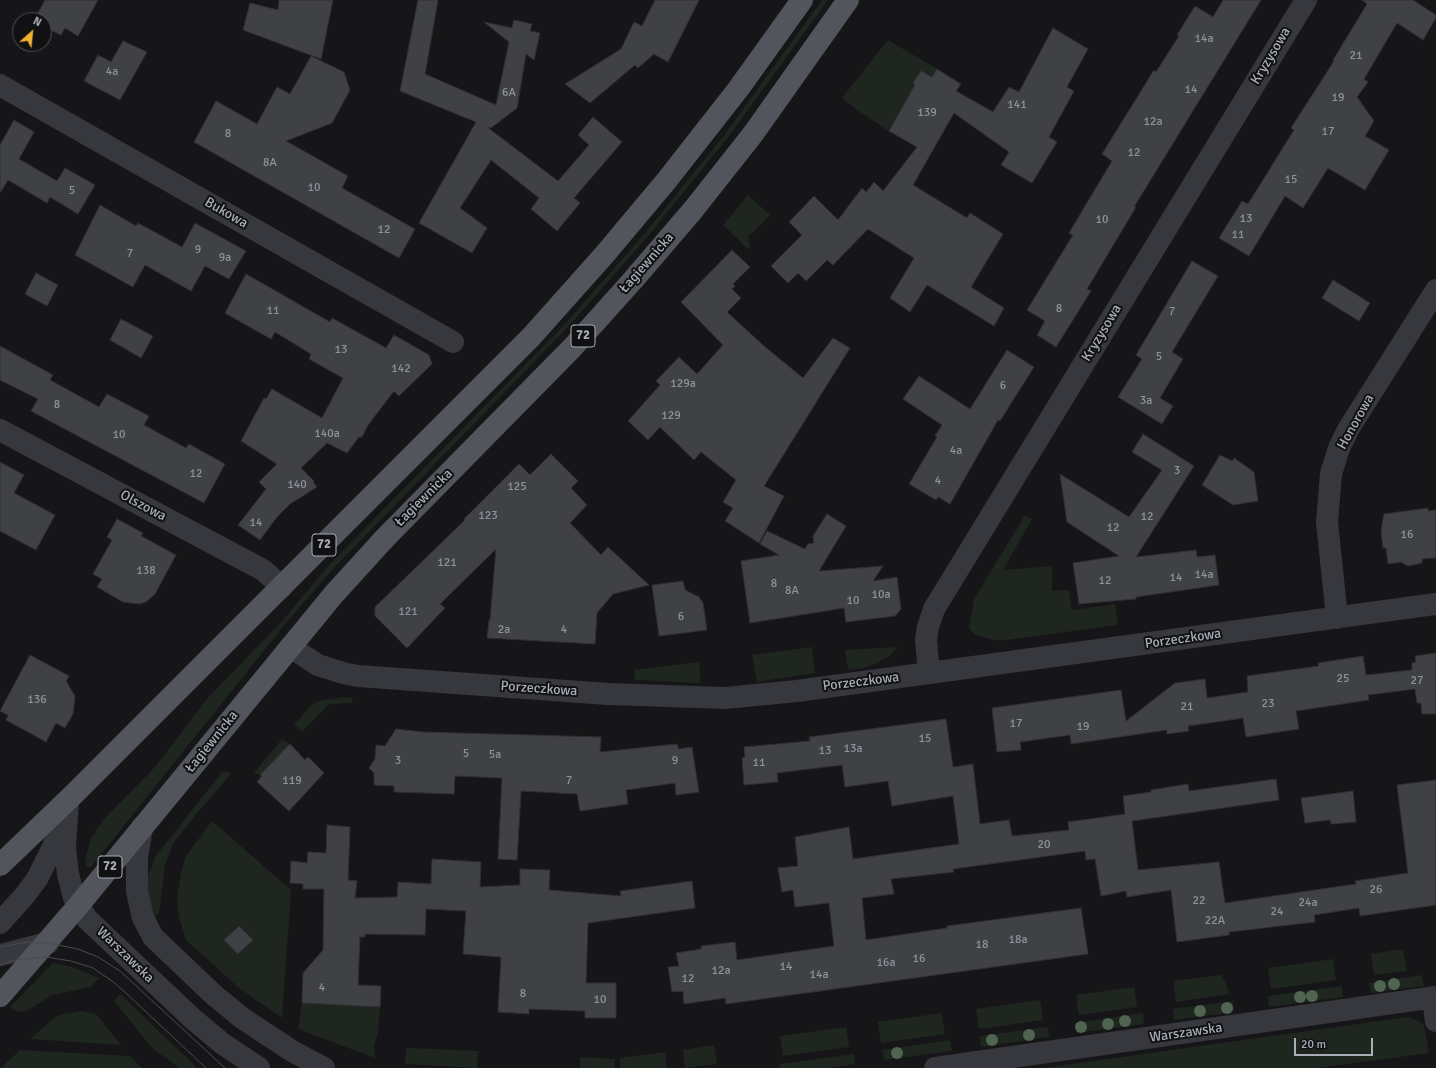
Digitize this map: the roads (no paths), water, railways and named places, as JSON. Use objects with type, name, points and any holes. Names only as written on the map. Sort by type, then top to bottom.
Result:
[{"type":"main road","name":"72","points":[[0,865],[68,800],[531,337],[642,211],[718,115],[802,0]]},
{"type":"main road","name":"Łagiewnicka","points":[[0,996],[48,943],[334,594],[385,538],[545,375],[633,280],[693,210],[753,134],[848,0]]},
{"type":"street","name":"Kryzysowa","points":[[929,673],[926,640],[928,627],[934,609],[1306,0]]},
{"type":"street","name":"Bukowa","points":[[0,85],[453,342]]},
{"type":"street","name":"Honorowa","points":[[1337,618],[1327,522],[1328,497],[1333,468],[1339,448],[1349,428],[1436,290]]},
{"type":"street","name":"Olszowa","points":[[0,430],[263,570],[282,587]]},
{"type":"street","name":"Porzeczkowa","points":[[290,647],[318,665],[358,676],[608,694],[687,697],[749,696],[1436,604]]},
{"type":"street","name":"Warszawska","points":[[68,800],[65,848],[71,890],[78,906],[87,919],[193,1019],[223,1044],[259,1068]]},
{"type":"street","points":[[0,923],[25,895],[45,864],[57,836],[68,800]]},
{"type":"street","points":[[142,827],[137,858],[137,891],[143,918],[153,937],[214,995],[242,1018],[292,1051],[324,1068]]},
{"type":"street","points":[[0,956],[48,943]]},
{"type":"street","name":"Warszawska","points":[[935,1068],[1434,998]]},
{"type":"street","points":[[1434,998],[1436,1021]]},
{"type":"tram line","points":[[0,947],[28,942],[48,943],[78,949],[98,957],[120,971],[225,1068]]},
{"type":"tram line","points":[[0,965],[14,960],[46,957],[71,961],[93,968],[126,993],[206,1068]]}]
